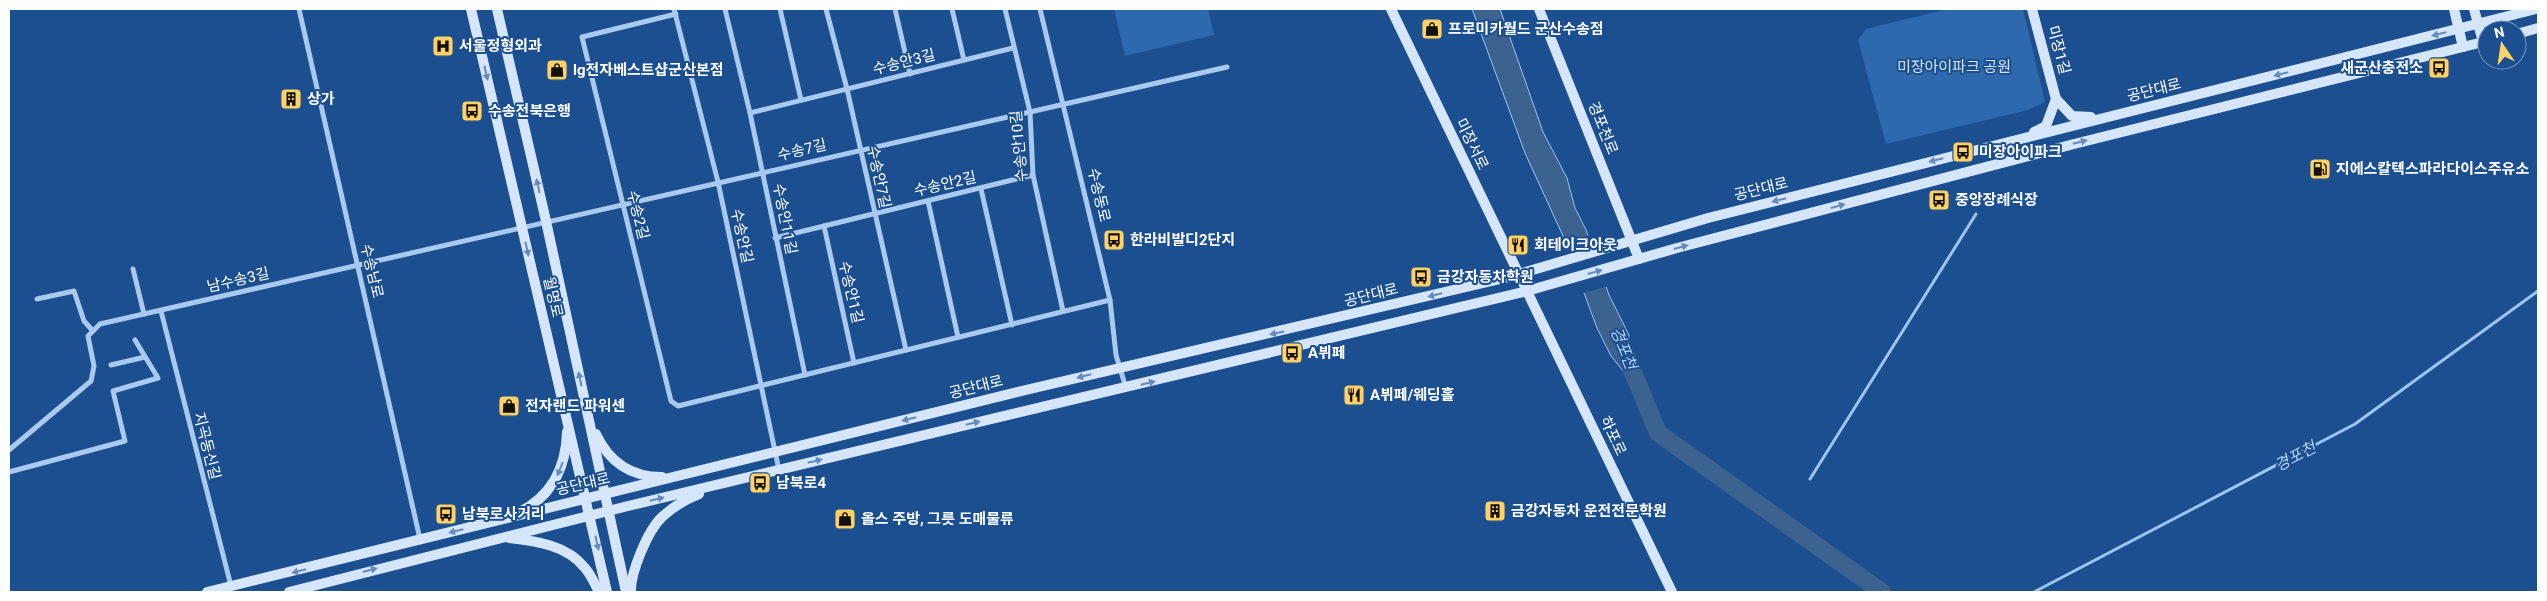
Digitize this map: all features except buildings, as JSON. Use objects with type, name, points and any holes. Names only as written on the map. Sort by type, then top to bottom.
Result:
[{"type":"street","name":"수송남로","points":[[298,9],[420,540]]},
{"type":"street","name":"월명로","points":[[471,9],[608,592]]},
{"type":"street","name":"월명로","points":[[497,9],[546,221],[609,511]]},
{"type":"street","name":"수송안11길","points":[[725,9],[763,172],[775,238],[805,375]]},
{"type":"street","points":[[780,9],[801,100]]},
{"type":"street","name":"수송안7길","points":[[826,9],[847,88],[906,350]]},
{"type":"street","points":[[895,9],[910,74]]},
{"type":"street","points":[[952,9],[964,60]]},
{"type":"street","name":"수송안10길","points":[[1005,9],[1030,112],[1033,175],[1063,312]]},
{"type":"street","name":"수송동로","points":[[1040,9],[1110,300],[1116,355],[1126,388]]},
{"type":"street","name":"미장서로","points":[[1391,9],[1527,291]]},
{"type":"street","name":"경포천로","points":[[1539,9],[1632,240],[1637,260]]},
{"type":"street","name":"미장1길","points":[[2032,9],[2056,100]]},
{"type":"street","points":[[2454,9],[2463,47]]},
{"type":"street","name":"공단대로","points":[[2493,20],[2536,9]]},
{"type":"street","name":"수송안길","points":[[675,12],[718,182],[779,470]]},
{"type":"street","name":"수송2길","points":[[675,12],[582,37],[671,401],[678,406],[760,387]]},
{"type":"street","name":"공단대로","points":[[207,592],[1120,368],[1288,330],[1519,274],[1708,218],[2477,24]]},
{"type":"street","points":[[289,592],[591,515],[1527,291],[2074,144],[2477,44]]},
{"type":"street","name":"수송안3길","points":[[750,113],[1013,48]]},
{"type":"street","name":"수송7길","points":[[546,221],[1227,67]]},
{"type":"street","points":[[2016,140],[2046,126],[2056,100],[2072,116],[2110,116]]},
{"type":"street","name":"수송안2길","points":[[775,238],[1033,175]]},
{"type":"street","points":[[981,189],[1012,325]]},
{"type":"street","points":[[928,201],[958,337]]},
{"type":"street","name":"남수송3길","points":[[93,331],[100,324],[546,221]]},
{"type":"street","name":"수송안1길","points":[[824,226],[854,363]]},
{"type":"street","points":[[134,269],[144,314]]},
{"type":"street","points":[[9,450],[91,381],[94,366],[88,336],[93,331],[84,321],[74,291],[37,299]]},
{"type":"street","name":"하포로","points":[[1527,291],[1672,592]]},
{"type":"street","points":[[760,387],[1110,300]]},
{"type":"street","name":"지곡동신길","points":[[161,310],[231,586]]},
{"type":"street","points":[[9,472],[125,441],[113,390],[158,378],[135,340]]},
{"type":"street","points":[[111,366],[145,357]]},
{"type":"street","points":[[587,413],[603,447],[613,460],[628,470],[643,476],[658,477],[693,473]]},
{"type":"street","points":[[500,520],[521,512],[550,490],[566,454],[567,421]]},
{"type":"street","points":[[631,592],[639,556],[661,518],[687,499],[727,482]]},
{"type":"street","points":[[609,511],[626,592]]},
{"type":"street","points":[[501,538],[544,542],[573,556],[586,568],[600,592]]},
{"type":"green space","points":[[1114,9],[1208,9],[1214,35],[1125,56]]},
{"type":"green space","name":"미장아이파크 공원","points":[[1948,9],[2023,9],[2045,102],[2028,110],[1886,144],[1858,40],[1866,29]]},
{"type":"water","points":[[1472,9],[1500,9],[1543,132],[1567,178],[1575,208],[1586,230],[1609,295],[1629,335],[1632,382],[1611,356],[1597,328],[1563,236],[1525,153]]},
{"type":"pier","points":[[1590,235],[1609,286],[1580,294],[1563,243]]},
{"type":"waterway","points":[[1810,479],[1976,214]]},
{"type":"waterway","name":"경포천","points":[[2034,592],[2355,424],[2538,291]]},
{"type":"waterway","name":"경포천","points":[[1623,348],[1658,433],[1882,592]]},
{"type":"place","name":"프로미카월드 군산수송점","points":[[1432,29]]},
{"type":"place","name":"서울정형외과","points":[[443,46]]},
{"type":"place","name":"새군산충전소","points":[[2439,68]]},
{"type":"place","name":"lg전자베스트샵군산본점","points":[[557,70]]},
{"type":"place","name":"상가","points":[[291,99]]},
{"type":"place","name":"수송전북은행","points":[[472,111]]},
{"type":"place","name":"미장아이파크","points":[[1963,152]]},
{"type":"place","name":"지에스칼텍스파라다이스주유소","points":[[2320,169]]},
{"type":"place","name":"중앙장례식장","points":[[1939,200]]},
{"type":"place","name":"한라비발디2단지","points":[[1114,240]]},
{"type":"place","name":"회테이크아웃","points":[[1518,245]]},
{"type":"place","name":"금강자동차학원","points":[[1421,277]]},
{"type":"place","name":"A뷔페","points":[[1292,353]]},
{"type":"place","name":"A뷔페/웨딩홀","points":[[1354,395]]},
{"type":"place","name":"전자랜드 파워센","points":[[509,406]]},
{"type":"place","name":"남북로4","points":[[760,483]]},
{"type":"place","name":"금강자동차 운전전문학원","points":[[1495,511]]},
{"type":"place","name":"남북로사거리","points":[[446,514]]},
{"type":"place","name":"올스 주방, 그릇 도매물류","points":[[845,519]]}]
